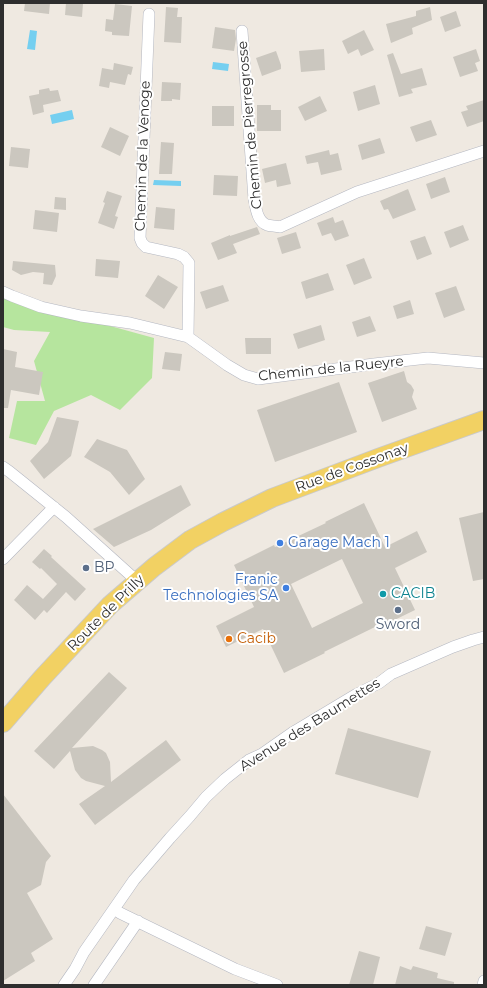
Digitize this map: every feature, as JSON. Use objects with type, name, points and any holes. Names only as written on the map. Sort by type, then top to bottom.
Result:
[{"type":"main road","name":"Rue de Cossonay","points":[[223,522],[272,498],[393,452],[484,420]]},
{"type":"main road","name":"Route de Prilly","points":[[3,722],[110,605],[154,566],[190,540],[223,522]]},
{"type":"street","name":"Chemin de la Venoge","points":[[149,14],[140,238],[146,247],[178,254],[184,257],[189,263],[188,337]]},
{"type":"street","name":"Chemin de Pierregrosse","points":[[242,30],[254,199],[256,211],[266,225],[280,227],[357,192],[484,152]]},
{"type":"street","name":"Chemin de la Rueyre","points":[[3,292],[41,307],[81,316],[130,323],[188,337],[227,365],[244,375],[258,379],[428,358],[484,363]]},
{"type":"street","points":[[3,467],[66,517],[137,581]]},
{"type":"street","points":[[3,559],[54,507]]},
{"type":"street","name":"Avenue des Baumettes","points":[[64,985],[84,952],[134,880],[206,797],[225,779],[249,760],[262,754],[304,726],[357,694],[379,683],[391,674],[453,647],[484,637]]},
{"type":"street","points":[[114,909],[235,969],[277,985]]},
{"type":"street","points":[[94,985],[138,921]]},
{"type":"street","points":[[483,985],[484,981]]},
{"type":"green space","points":[[3,292],[41,307],[154,338],[152,378],[120,410],[91,395],[54,411],[36,445],[9,438],[17,401],[45,401],[34,361],[50,332],[14,330],[3,327]]},
{"type":"water","points":[[30,30],[37,31],[35,50],[27,49]]},
{"type":"water","points":[[213,62],[229,64],[228,71],[212,69]]},
{"type":"water","points":[[72,110],[74,119],[52,124],[50,115]]},
{"type":"water","points":[[154,180],[181,181],[181,186],[153,185]]},
{"type":"building","points":[[25,3],[50,3],[49,14],[24,11]]},
{"type":"building","points":[[66,3],[83,3],[82,17],[65,15]]},
{"type":"building","points":[[115,4],[132,6],[129,36],[112,35],[112,32],[105,31],[106,19],[113,20]]},
{"type":"building","points":[[166,7],[178,8],[177,17],[182,17],[181,43],[164,42]]},
{"type":"building","points":[[430,7],[432,20],[412,28],[413,34],[391,43],[386,24],[416,16],[416,11]]},
{"type":"building","points":[[456,11],[461,26],[445,32],[440,17]]},
{"type":"building","points":[[215,27],[235,30],[236,39],[234,51],[212,48]]},
{"type":"building","points":[[364,30],[374,50],[361,56],[358,49],[348,54],[342,41]]},
{"type":"building","points":[[324,49],[325,70],[301,72],[299,51]]},
{"type":"building","points":[[476,49],[480,61],[475,63],[478,71],[460,77],[453,57]]},
{"type":"building","points":[[276,51],[281,69],[262,76],[256,58]]},
{"type":"building","points":[[393,53],[401,74],[422,68],[427,85],[411,89],[413,93],[399,97],[387,55]]},
{"type":"building","points":[[114,63],[133,67],[131,75],[128,74],[125,85],[110,82],[109,88],[99,86],[102,68],[113,70]]},
{"type":"building","points":[[162,82],[181,83],[180,100],[172,99],[172,101],[161,101]]},
{"type":"building","points":[[375,85],[380,104],[358,111],[353,92]]},
{"type":"building","points":[[49,88],[50,91],[58,90],[61,101],[43,105],[44,112],[33,115],[29,96],[39,94],[39,90]]},
{"type":"building","points":[[320,96],[327,111],[305,121],[298,107]]},
{"type":"building","points":[[484,100],[484,121],[467,127],[461,112],[468,110],[466,106]]},
{"type":"building","points":[[257,105],[271,105],[271,110],[281,110],[281,131],[257,131]]},
{"type":"building","points":[[212,106],[234,106],[234,126],[212,126]]},
{"type":"building","points":[[431,120],[437,135],[416,142],[410,127]]},
{"type":"building","points":[[110,127],[129,136],[120,156],[101,147]]},
{"type":"building","points":[[380,138],[385,153],[362,160],[358,145]]},
{"type":"building","points":[[161,142],[174,143],[172,174],[159,174]]},
{"type":"building","points":[[11,147],[30,149],[28,168],[9,166]]},
{"type":"building","points":[[329,150],[330,155],[338,153],[342,170],[321,175],[318,162],[307,164],[305,156]]},
{"type":"building","points":[[286,163],[291,184],[277,187],[276,180],[265,183],[262,169]]},
{"type":"building","points":[[214,175],[238,176],[237,196],[213,195]]},
{"type":"building","points":[[445,177],[450,192],[431,199],[426,184]]},
{"type":"building","points":[[408,189],[416,210],[393,219],[388,209],[384,210],[380,201]]},
{"type":"building","points":[[107,191],[122,196],[115,216],[118,217],[114,229],[98,223],[105,203],[103,202]]},
{"type":"building","points":[[55,197],[66,198],[66,210],[54,209]]},
{"type":"building","points":[[156,207],[175,209],[174,230],[154,228]]},
{"type":"building","points":[[35,210],[59,213],[57,232],[33,229]]},
{"type":"building","points":[[333,217],[335,223],[343,220],[349,236],[335,241],[331,233],[322,236],[317,223]]},
{"type":"building","points":[[463,225],[469,240],[450,248],[444,232]]},
{"type":"building","points":[[257,227],[260,234],[233,244],[237,253],[218,260],[211,243],[230,235]]},
{"type":"building","points":[[296,232],[301,248],[282,254],[277,238]]},
{"type":"building","points":[[425,236],[432,254],[417,260],[410,241]]},
{"type":"building","points":[[364,258],[372,278],[354,285],[346,265]]},
{"type":"building","points":[[96,259],[120,261],[118,278],[95,276]]},
{"type":"building","points":[[13,261],[55,265],[56,276],[52,285],[43,284],[44,273],[33,272],[21,275],[12,270]]},
{"type":"building","points":[[328,273],[334,290],[306,299],[301,282]]},
{"type":"building","points":[[158,275],[178,287],[164,309],[145,296]]},
{"type":"building","points":[[223,285],[229,301],[206,309],[200,292]]},
{"type":"building","points":[[456,286],[465,310],[444,318],[435,293]]},
{"type":"building","points":[[410,300],[414,314],[397,319],[393,306]]},
{"type":"building","points":[[370,316],[376,331],[357,337],[352,322]]},
{"type":"building","points":[[321,325],[325,340],[298,349],[293,334]]},
{"type":"building","points":[[245,338],[271,338],[271,354],[246,354]]},
{"type":"building","points":[[3,349],[17,352],[15,367],[43,372],[39,395],[11,390],[8,408],[3,408]]},
{"type":"building","points":[[165,352],[182,354],[180,371],[162,369]]},
{"type":"building","points":[[404,371],[407,382],[414,390],[412,397],[417,409],[382,422],[368,383]]},
{"type":"building","points":[[339,382],[357,432],[275,462],[257,410]]},
{"type":"building","points":[[57,417],[79,421],[71,456],[44,479],[30,461],[48,442]]},
{"type":"building","points":[[97,439],[127,450],[145,479],[129,495],[110,472],[84,457]]},
{"type":"building","points":[[181,485],[191,505],[151,530],[114,547],[93,529]]},
{"type":"building","name":"CACIB","points":[[364,503],[385,547],[417,531],[427,552],[395,568],[415,610],[376,629],[375,627],[284,673],[263,629],[226,647],[216,626],[254,607],[234,565],[274,545],[275,547],[326,523],[325,522]],"holes":[[[342,559],[363,603],[312,628],[291,584]]]},
{"type":"building","points":[[484,512],[484,579],[473,581],[459,518]]},
{"type":"building","points":[[44,549],[86,589],[75,601],[66,592],[47,613],[44,610],[35,620],[14,600],[27,585],[43,599],[57,584],[41,568],[40,569],[32,562]]},
{"type":"building","points":[[109,672],[127,688],[72,748],[93,746],[106,753],[110,762],[111,782],[166,740],[181,760],[95,825],[79,804],[105,786],[86,781],[81,778],[75,770],[70,751],[54,769],[34,751]]},
{"type":"building","points":[[348,728],[431,751],[418,798],[335,774]]},
{"type":"building","points":[[3,794],[51,856],[46,862],[41,885],[27,893],[53,939],[31,953],[35,961],[3,981]]},
{"type":"building","points":[[426,926],[452,933],[445,956],[419,949]]},
{"type":"building","points":[[359,951],[380,957],[373,985],[349,985]]},
{"type":"building","points":[[400,966],[411,970],[413,966],[438,973],[437,978],[454,982],[454,985],[395,985]]},
{"type":"place","name":"Garage Mach 1","points":[[280,543]]},
{"type":"place","name":"BP","points":[[86,568]]},
{"type":"place","name":"Franic Technologies SA","points":[[286,588]]},
{"type":"place","name":"CACIB","points":[[383,594]]},
{"type":"place","name":"Sword","points":[[398,610]]},
{"type":"place","name":"Cacib","points":[[229,639]]}]
